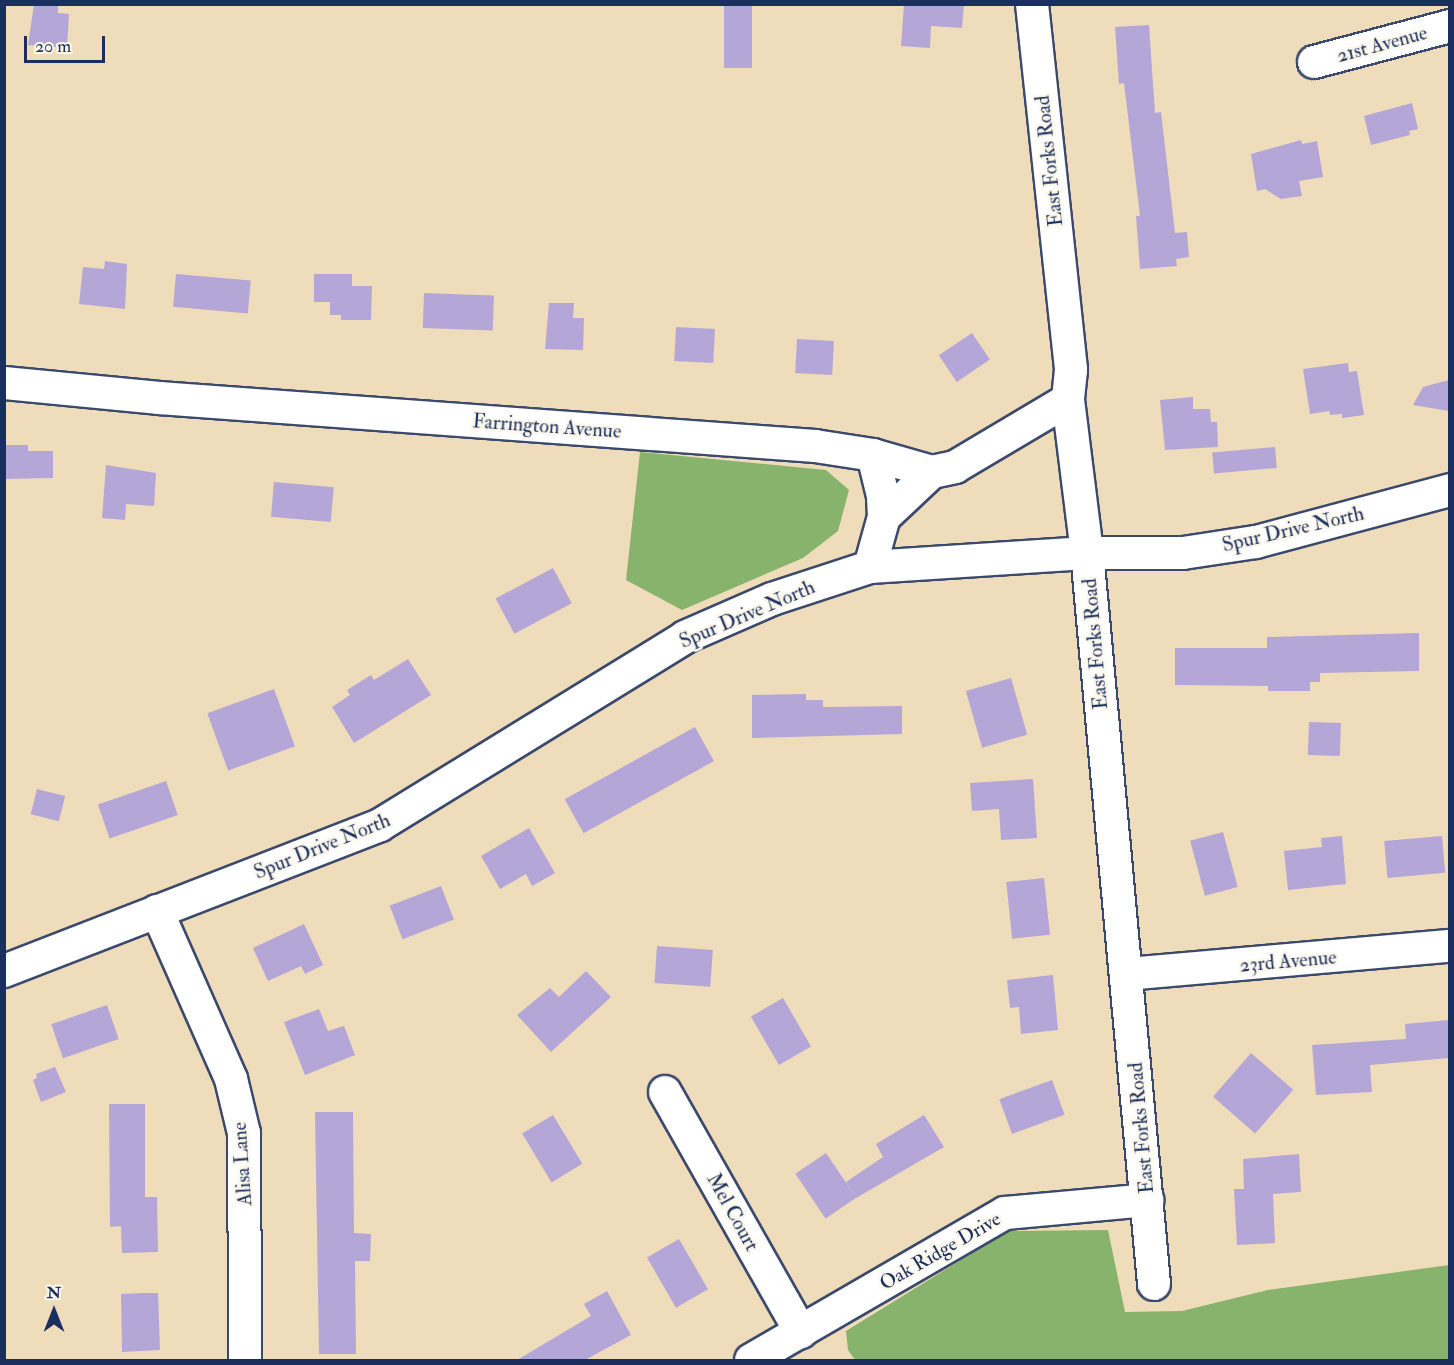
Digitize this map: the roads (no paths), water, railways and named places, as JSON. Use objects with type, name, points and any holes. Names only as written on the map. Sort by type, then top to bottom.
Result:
[{"type":"street","name":"East Forks Road","points":[[1032,4],[1071,370],[1068,400],[1087,553],[1154,1284]]},
{"type":"street","name":"21st Avenue","points":[[1314,62],[1449,27]]},
{"type":"street","name":"Farrington Avenue","points":[[4,383],[159,398],[815,446],[873,455],[932,472]]},
{"type":"street","points":[[884,517],[932,472],[955,467],[1068,400]]},
{"type":"street","points":[[870,567],[884,517],[883,496],[873,455]]},
{"type":"street","name":"Spur Drive North","points":[[7,968],[380,825],[685,637],[772,599],[870,567],[1087,553],[1183,553],[1256,542],[1449,490]]},
{"type":"street","name":"Alisa Lane","points":[[157,911],[231,1079],[244,1133],[245,1360]]},
{"type":"street","name":"23rd Avenue","points":[[1127,974],[1449,946]]},
{"type":"street","name":"Mel Court","points":[[665,1092],[801,1332]]},
{"type":"street","name":"Oak Ridge Drive","points":[[751,1360],[1005,1213],[1147,1200]]}]
